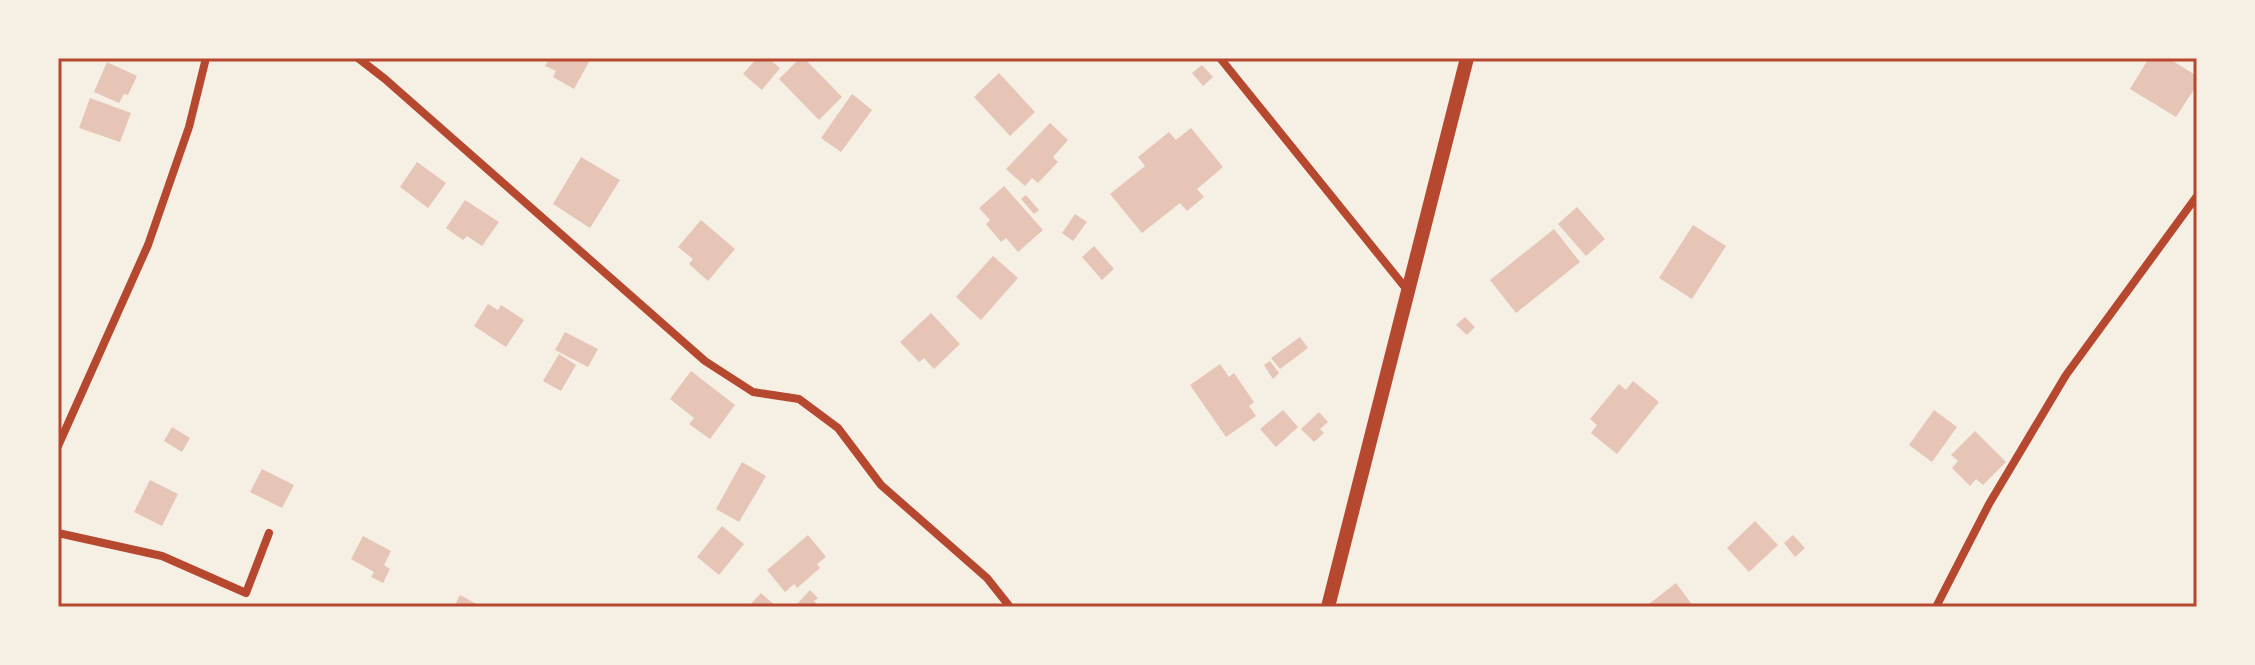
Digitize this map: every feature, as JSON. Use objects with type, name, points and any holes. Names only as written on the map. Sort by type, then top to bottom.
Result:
[{"type":"street","points":[[58,446],[148,245],[189,127],[206,58]]},
{"type":"street","points":[[358,58],[705,361],[753,392],[799,399],[838,428],[881,485],[987,578],[1010,607]]},
{"type":"street","points":[[1220,58],[1408,292]]},
{"type":"street","points":[[1328,607],[1467,58]]},
{"type":"street","points":[[1936,607],[1989,504],[2066,375],[2197,196]]},
{"type":"street","points":[[58,533],[162,556],[246,593],[269,533]]},
{"type":"building","points":[[550,58],[591,58],[574,89],[553,77],[556,71],[545,66]]},
{"type":"building","points":[[757,58],[768,58],[780,68],[762,90],[743,74]]},
{"type":"building","points":[[800,58],[804,58],[842,97],[819,120],[779,79]]},
{"type":"building","points":[[2149,58],[2168,58],[2197,76],[2197,85],[2176,117],[2130,89]]},
{"type":"building","points":[[107,62],[137,76],[128,95],[124,94],[119,103],[94,92]]},
{"type":"building","points":[[1202,65],[1213,77],[1203,86],[1192,73]]},
{"type":"building","points":[[999,73],[1035,112],[1010,136],[974,97]]},
{"type":"building","points":[[852,94],[872,110],[841,152],[821,138]]},
{"type":"building","points":[[90,98],[131,113],[120,142],[79,128]]},
{"type":"building","points":[[1050,123],[1068,140],[1053,157],[1058,162],[1038,183],[1032,178],[1025,186],[1006,169]]},
{"type":"building","points":[[1191,128],[1223,167],[1197,189],[1204,197],[1187,211],[1180,203],[1142,233],[1110,194],[1145,166],[1138,157],[1169,132],[1176,140]]},
{"type":"building","points":[[581,157],[620,180],[590,228],[553,204]]},
{"type":"building","points":[[417,162],[446,183],[428,208],[400,187]]},
{"type":"building","points":[[1004,186],[1043,230],[1018,252],[1006,238],[1001,242],[986,224],[990,220],[979,208]]},
{"type":"building","points":[[1026,195],[1039,210],[1034,214],[1021,199]]},
{"type":"building","points":[[465,200],[499,222],[482,246],[467,236],[463,240],[446,228]]},
{"type":"building","points":[[1577,207],[1605,239],[1586,256],[1558,224]]},
{"type":"building","points":[[1075,214],[1087,222],[1073,241],[1062,233]]},
{"type":"building","points":[[701,220],[735,249],[708,281],[689,264],[693,259],[678,247]]},
{"type":"building","points":[[1693,225],[1726,246],[1692,299],[1659,278]]},
{"type":"building","points":[[1554,229],[1580,262],[1516,313],[1490,280]]},
{"type":"building","points":[[1094,246],[1114,269],[1102,280],[1082,257]]},
{"type":"building","points":[[993,256],[1018,278],[981,320],[956,297]]},
{"type":"building","points":[[488,304],[498,310],[501,305],[524,320],[506,347],[474,326]]},
{"type":"building","points":[[931,313],[960,344],[934,369],[924,358],[919,362],[900,342]]},
{"type":"building","points":[[1465,317],[1475,327],[1467,335],[1456,325]]},
{"type":"building","points":[[565,332],[598,349],[588,367],[555,350]]},
{"type":"building","points":[[1300,337],[1308,348],[1280,369],[1271,358]]},
{"type":"building","points":[[559,354],[576,365],[561,391],[543,381]]},
{"type":"building","points":[[1270,361],[1279,373],[1273,379],[1264,365]]},
{"type":"building","points":[[1220,364],[1229,377],[1234,373],[1254,402],[1249,406],[1256,416],[1226,437],[1190,385]]},
{"type":"building","points":[[691,371],[735,405],[710,439],[689,424],[694,418],[670,399]]},
{"type":"building","points":[[1633,381],[1659,402],[1617,454],[1591,433],[1597,425],[1590,419],[1619,384],[1626,390]]},
{"type":"building","points":[[1283,410],[1298,427],[1276,447],[1260,429]]},
{"type":"building","points":[[1934,410],[1957,427],[1932,462],[1909,445]]},
{"type":"building","points":[[1319,412],[1328,422],[1320,429],[1324,433],[1314,442],[1301,429]]},
{"type":"building","points":[[172,427],[190,438],[182,452],[164,441]]},
{"type":"building","points":[[1975,431],[2006,462],[1983,485],[1976,479],[1970,486],[1952,468],[1958,461],[1951,455]]},
{"type":"building","points":[[742,462],[766,476],[739,522],[716,509]]},
{"type":"building","points":[[262,469],[294,485],[282,508],[250,492]]},
{"type":"building","points":[[150,480],[178,494],[162,526],[134,512]]},
{"type":"building","points":[[1755,521],[1778,545],[1749,572],[1727,548]]},
{"type":"building","points":[[722,526],[744,544],[719,575],[697,557]]},
{"type":"building","points":[[808,535],[826,557],[817,564],[820,568],[797,588],[794,584],[785,592],[767,570]]},
{"type":"building","points":[[1793,535],[1805,548],[1795,557],[1784,543]]},
{"type":"building","points":[[363,536],[391,551],[384,565],[390,569],[383,583],[371,577],[374,572],[351,559]]},
{"type":"building","points":[[1676,583],[1694,607],[1645,607]]},
{"type":"building","points":[[810,590],[818,598],[814,601],[820,607],[800,607],[797,604]]},
{"type":"building","points":[[761,593],[777,607],[748,607]]},
{"type":"building","points":[[460,595],[482,607],[454,607]]}]
